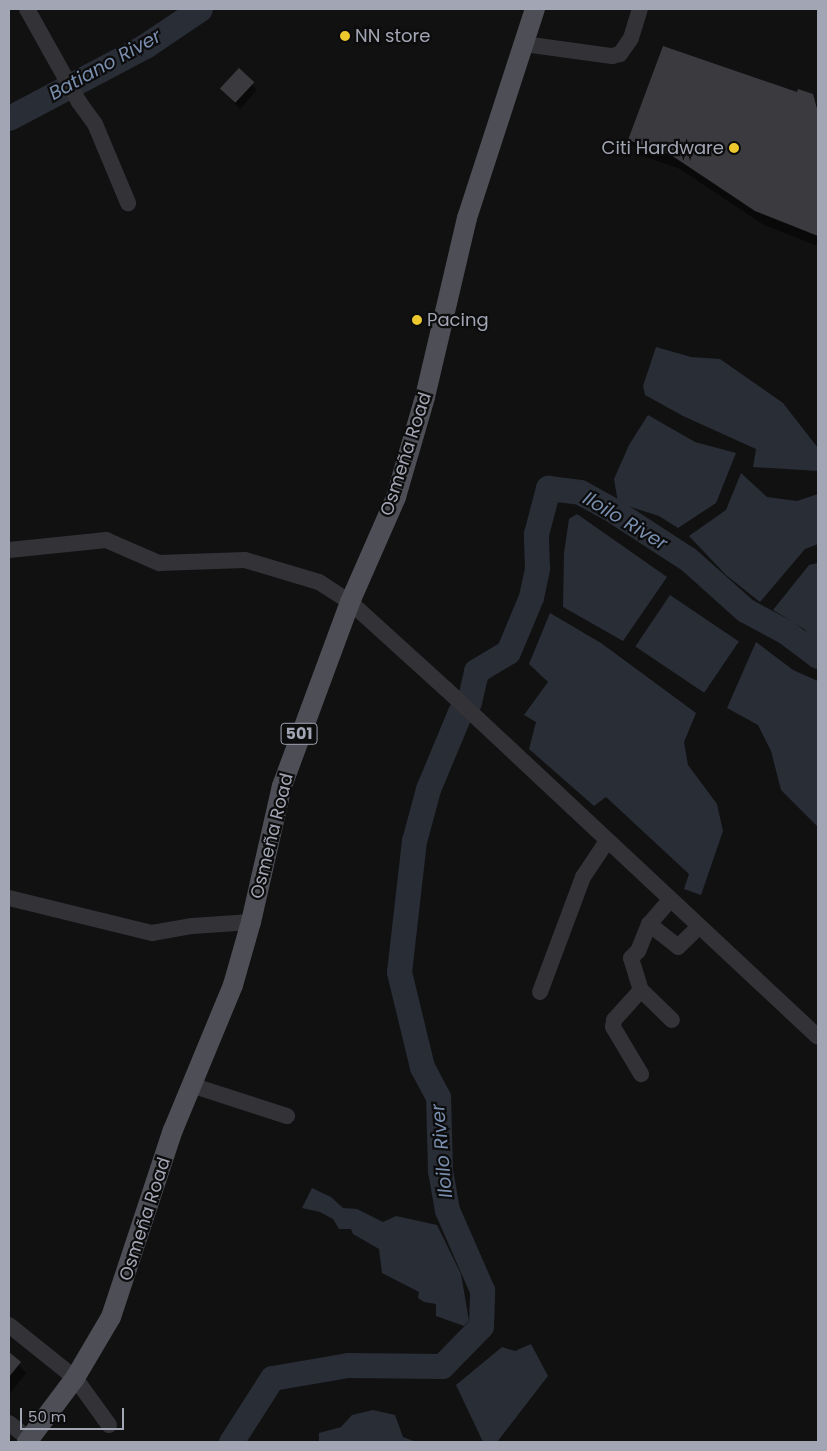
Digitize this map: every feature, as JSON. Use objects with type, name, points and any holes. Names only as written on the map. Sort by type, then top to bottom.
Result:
[{"type":"main road","name":"Osmeña Road","points":[[28,1441],[75,1378],[111,1317],[126,1281],[173,1130],[233,985],[252,922],[282,786],[350,602],[396,497],[425,397],[467,218],[535,9]]},
{"type":"street","points":[[27,9],[79,102],[95,124],[128,203]]},
{"type":"street","points":[[524,44],[612,56],[620,54],[631,38],[640,9]]},
{"type":"street","points":[[9,550],[106,540],[159,563],[245,560],[319,582],[350,602],[818,1037]]},
{"type":"street","points":[[540,992],[583,877],[607,841]]},
{"type":"street","points":[[9,898],[152,933],[192,926],[252,922]]},
{"type":"street","points":[[670,900],[650,924],[638,951],[630,958],[641,990],[672,1020]]},
{"type":"street","points":[[650,924],[678,947],[699,927]]},
{"type":"street","points":[[641,990],[614,1020],[613,1027],[641,1074]]},
{"type":"street","points":[[191,1085],[287,1116]]},
{"type":"street","points":[[9,1325],[75,1378],[109,1425]]},
{"type":"street","points":[[9,1423],[28,1441]]},
{"type":"shaded area","points":[[656,347],[691,357],[720,359],[783,403],[818,448],[818,471],[753,467],[756,449],[683,416],[645,395],[643,386]]},
{"type":"shaded area","points":[[648,415],[695,442],[736,453],[716,503],[678,528],[659,516],[618,503],[614,479],[629,445]]},
{"type":"shaded area","points":[[741,473],[767,497],[797,501],[818,494],[818,544],[805,549],[760,602],[726,575],[689,536],[726,510]]},
{"type":"shaded area","points":[[577,514],[667,577],[623,641],[563,607],[564,553],[569,519]]},
{"type":"shaded area","points":[[818,563],[818,644],[804,629],[773,610],[809,565]]},
{"type":"shaded area","points":[[670,595],[739,641],[704,693],[635,646]]},
{"type":"shaded area","points":[[550,613],[601,643],[696,713],[684,742],[688,765],[717,804],[723,831],[701,895],[684,889],[689,874],[606,797],[594,806],[529,749],[536,722],[524,715],[548,682],[529,664]]},
{"type":"shaded area","points":[[756,642],[793,670],[818,681],[818,827],[781,790],[771,751],[758,725],[727,708]]},
{"type":"shaded area","points":[[312,1188],[331,1197],[343,1208],[357,1209],[383,1222],[396,1216],[437,1225],[461,1274],[469,1321],[464,1326],[436,1316],[436,1304],[424,1302],[418,1298],[419,1292],[382,1273],[379,1249],[353,1234],[351,1229],[339,1229],[333,1219],[320,1212],[302,1208]]},
{"type":"shaded area","points":[[531,1344],[548,1376],[497,1442],[483,1442],[456,1385],[502,1347],[515,1351]]},
{"type":"shaded area","points":[[373,1410],[395,1415],[403,1437],[416,1442],[319,1442],[319,1433],[341,1427],[352,1415]]},
{"type":"building","name":"Citi Hardware","points":[[663,46],[797,92],[798,89],[813,94],[818,112],[818,236],[755,211],[671,155],[628,140]]},
{"type":"building","points":[[239,68],[254,82],[235,103],[220,88]]},
{"type":"building","points":[[9,1352],[21,1362],[9,1377]]},
{"type":"waterway","name":"Batiano River","points":[[9,118],[145,46],[200,9]]},
{"type":"waterway","name":"Iloilo River","points":[[469,702],[476,671],[508,652],[531,597],[537,568],[536,534],[548,488],[580,492],[614,511],[688,559],[745,610],[786,632],[818,656]]},
{"type":"waterway","name":"Iloilo River","points":[[231,1442],[272,1378],[348,1365],[442,1366],[481,1326],[482,1290],[447,1210],[440,1171],[438,1097],[422,1067],[399,972],[414,841],[428,789],[460,712]]},
{"type":"place","name":"NN store","points":[[345,36]]},
{"type":"place","name":"Citi Hardware","points":[[734,148]]},
{"type":"place","name":"Pacing","points":[[417,320]]}]
